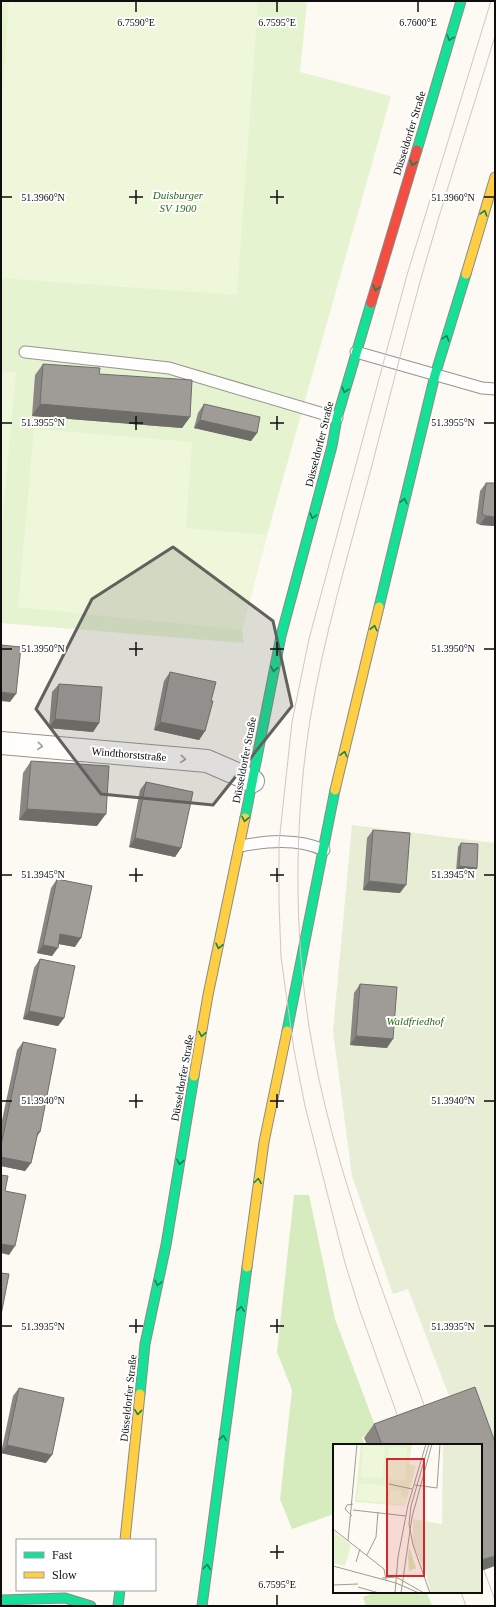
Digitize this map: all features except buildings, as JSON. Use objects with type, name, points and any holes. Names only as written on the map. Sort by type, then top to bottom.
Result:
[{"type":"main road","name":"Düsseldorfer Straße","points":[[125,1539],[146,1344],[166,1245],[208,995],[240,846],[281,636],[332,446],[336,418],[461,1]]},
{"type":"main road","points":[[202,1606],[230,1382],[264,1142],[337,785],[435,375],[495,178]]},
{"type":"main road","points":[[118,1606],[120,1591]]},
{"type":"main road","points":[[1,1600],[65,1598],[91,1606]]},
{"type":"street","name":"Windthorststraße","points":[[1,743],[207,761],[253,781]]},
{"type":"lane","points":[[25,352],[169,368],[336,418]]},
{"type":"lane","points":[[356,352],[482,388],[495,389]]},
{"type":"lane","points":[[240,846],[291,841],[313,845],[324,850]]},
{"type":"highlighted area","points":[[173,547],[273,621],[292,706],[213,805],[101,794],[36,709],[92,599]]},
{"type":"green space","name":"Duisburger SV 1900","points":[[1,1],[307,1],[300,72],[391,96],[267,535],[242,630],[244,643],[1,623]]},
{"type":"green space","points":[[9,1],[258,1],[237,295],[1,278],[1,115]]},
{"type":"green space","points":[[1,371],[16,373],[1,535]]},
{"type":"green space","points":[[34,429],[192,442],[186,528],[267,535],[242,630],[18,607]]},
{"type":"green space","name":"Waldfriedhof","points":[[352,825],[495,843],[495,1470],[468,1395],[451,1401],[408,1289],[393,1294],[352,1176],[333,1031]]},
{"type":"green space","points":[[294,1195],[309,1195],[335,1319],[377,1431],[362,1437],[365,1444],[333,1444],[333,1514],[292,1529],[280,1499],[292,1390],[277,1352]]},
{"type":"green space","points":[[373,1593],[419,1593],[420,1595],[427,1593],[432,1606],[366,1606],[363,1597]]},
{"type":"tram line","points":[[408,1444],[359,1308],[345,1263],[305,1106],[294,1050],[281,957],[279,843],[292,722],[309,639],[407,275],[491,1]]},
{"type":"tram line","points":[[428,1416],[372,1262],[355,1210],[339,1158],[313,1052],[301,964],[298,894],[299,824],[305,754],[322,657],[420,282],[495,36]]},
{"type":"tram line","points":[[482,1565],[495,1600]]},
{"type":"tram line","points":[[461,1593],[466,1606]]},
{"type":"traffic: fast","points":[[417,150],[461,1]]},
{"type":"traffic: fast","points":[[379,607],[435,375],[466,274]]},
{"type":"traffic: fast","points":[[245,818],[281,636],[332,446],[337,418],[371,303]]},
{"type":"traffic: fast","points":[[287,1031],[335,790]]},
{"type":"traffic: fast","points":[[140,1394],[145,1344],[166,1245],[194,1076]]},
{"type":"traffic: fast","points":[[202,1606],[247,1267]]},
{"type":"traffic: fast","points":[[118,1606],[120,1591]]},
{"type":"traffic: fast","points":[[1,1600],[65,1598],[91,1606]]},
{"type":"traffic: slow","points":[[466,274],[495,177]]},
{"type":"traffic: slow","points":[[335,790],[379,607]]},
{"type":"traffic: slow","points":[[194,1076],[208,995],[245,818]]},
{"type":"traffic: slow","points":[[247,1267],[264,1142],[287,1031]]},
{"type":"traffic: slow","points":[[125,1539],[140,1394]]},
{"type":"traffic: jam","points":[[371,303],[417,150]]}]
